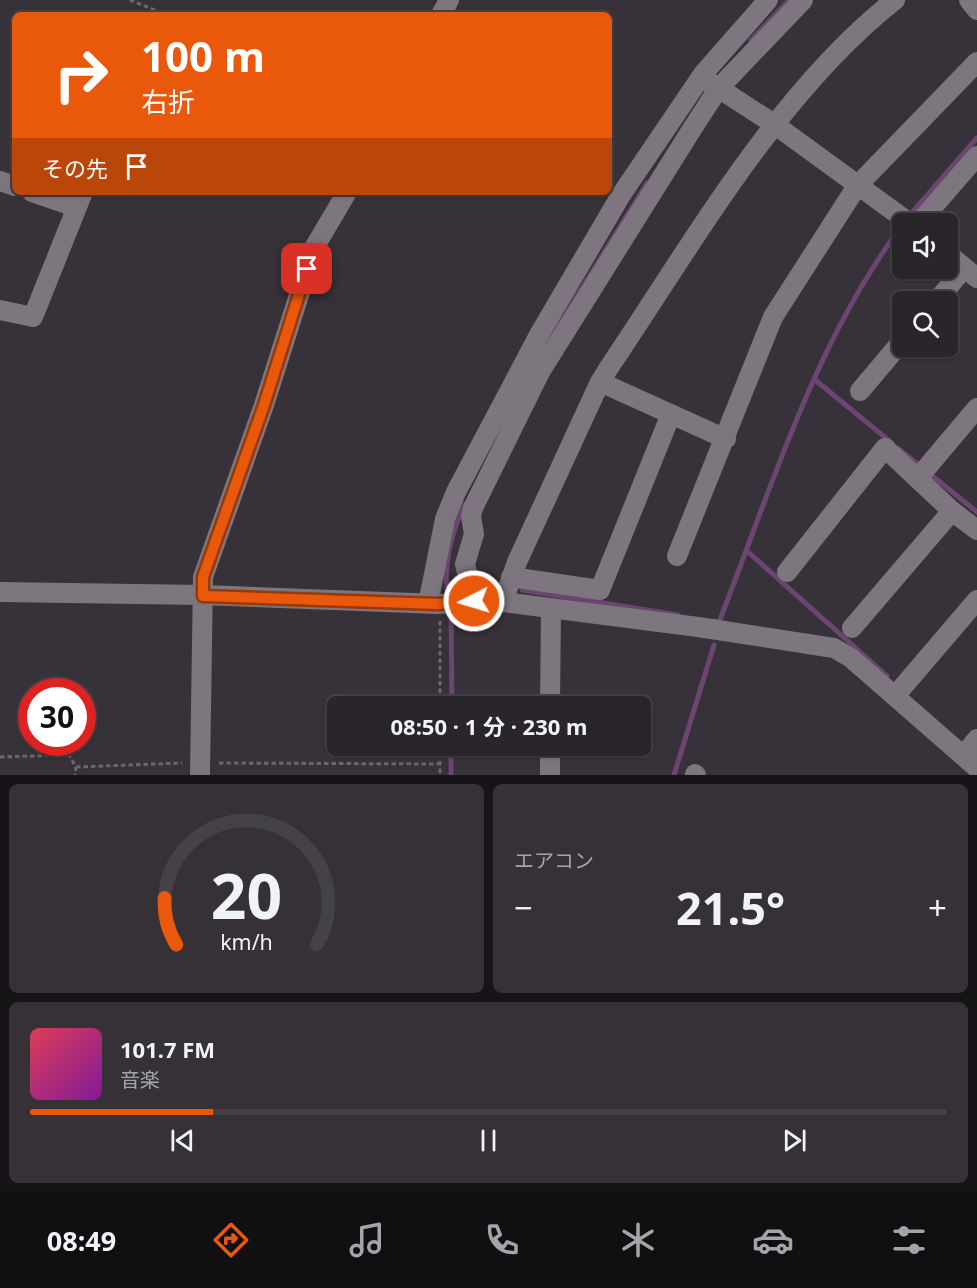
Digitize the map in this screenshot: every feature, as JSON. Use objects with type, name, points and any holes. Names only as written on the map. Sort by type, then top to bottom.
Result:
[{"type":"street","points":[[533,366],[710,83],[768,0]]},
{"type":"street","points":[[441,604],[461,511],[621,195],[710,83],[803,0]]},
{"type":"street","points":[[503,602],[511,578],[600,382],[774,124],[860,29],[895,0]]},
{"type":"street","points":[[969,0],[977,10]]},
{"type":"street","points":[[677,556],[726,439],[773,317],[857,186],[977,62]]},
{"type":"street","points":[[710,83],[774,124],[897,213]]},
{"type":"street","points":[[917,213],[977,156]]},
{"type":"street","points":[[0,310],[33,317],[79,199],[52,195]]},
{"type":"street","points":[[200,769],[203,577],[264,405],[314,248],[345,195]]},
{"type":"street","points":[[949,291],[970,273],[958,263]]},
{"type":"street","points":[[860,391],[892,353]]},
{"type":"street","points":[[600,382],[726,439]]},
{"type":"street","points":[[918,478],[977,408]]},
{"type":"street","points":[[511,578],[600,590],[671,414]]},
{"type":"street","points":[[787,572],[885,448],[952,511],[977,530]]},
{"type":"street","points":[[461,511],[474,534],[465,564],[473,587],[474,601]]},
{"type":"street","points":[[852,628],[952,511]]},
{"type":"street","points":[[0,592],[441,604],[474,601],[503,602],[834,648],[851,658],[970,762],[977,739]]},
{"type":"street","points":[[895,696],[977,600]]},
{"type":"street","points":[[550,696],[552,608]]},
{"type":"street","points":[[550,756],[550,775]]},
{"type":"path","points":[[130,0],[160,12]]},
{"type":"path","points":[[440,696],[441,604]]},
{"type":"path","points":[[0,757],[69,755],[76,767],[75,775]]},
{"type":"path","points":[[440,756],[440,775]]},
{"type":"path","points":[[76,767],[200,769],[440,764]]},
{"type":"waterway","points":[[751,40],[789,0]]},
{"type":"waterway","points":[[912,213],[977,138]]},
{"type":"waterway","points":[[549,341],[647,183]]},
{"type":"waterway","points":[[714,621],[719,622],[777,468],[820,366],[872,269],[892,240]]},
{"type":"waterway","points":[[814,379],[892,443]]},
{"type":"waterway","points":[[899,449],[977,512]]},
{"type":"waterway","points":[[449,599],[446,576],[449,551],[465,504]]},
{"type":"waterway","points":[[747,551],[887,676]]},
{"type":"waterway","points":[[522,590],[678,615]]},
{"type":"waterway","points":[[451,608],[452,696]]},
{"type":"waterway","points":[[674,775],[714,645]]},
{"type":"waterway","points":[[451,756],[451,775]]},
{"type":"route","points":[[307,269],[264,405],[203,577],[203,596],[438,604],[474,601]]}]
